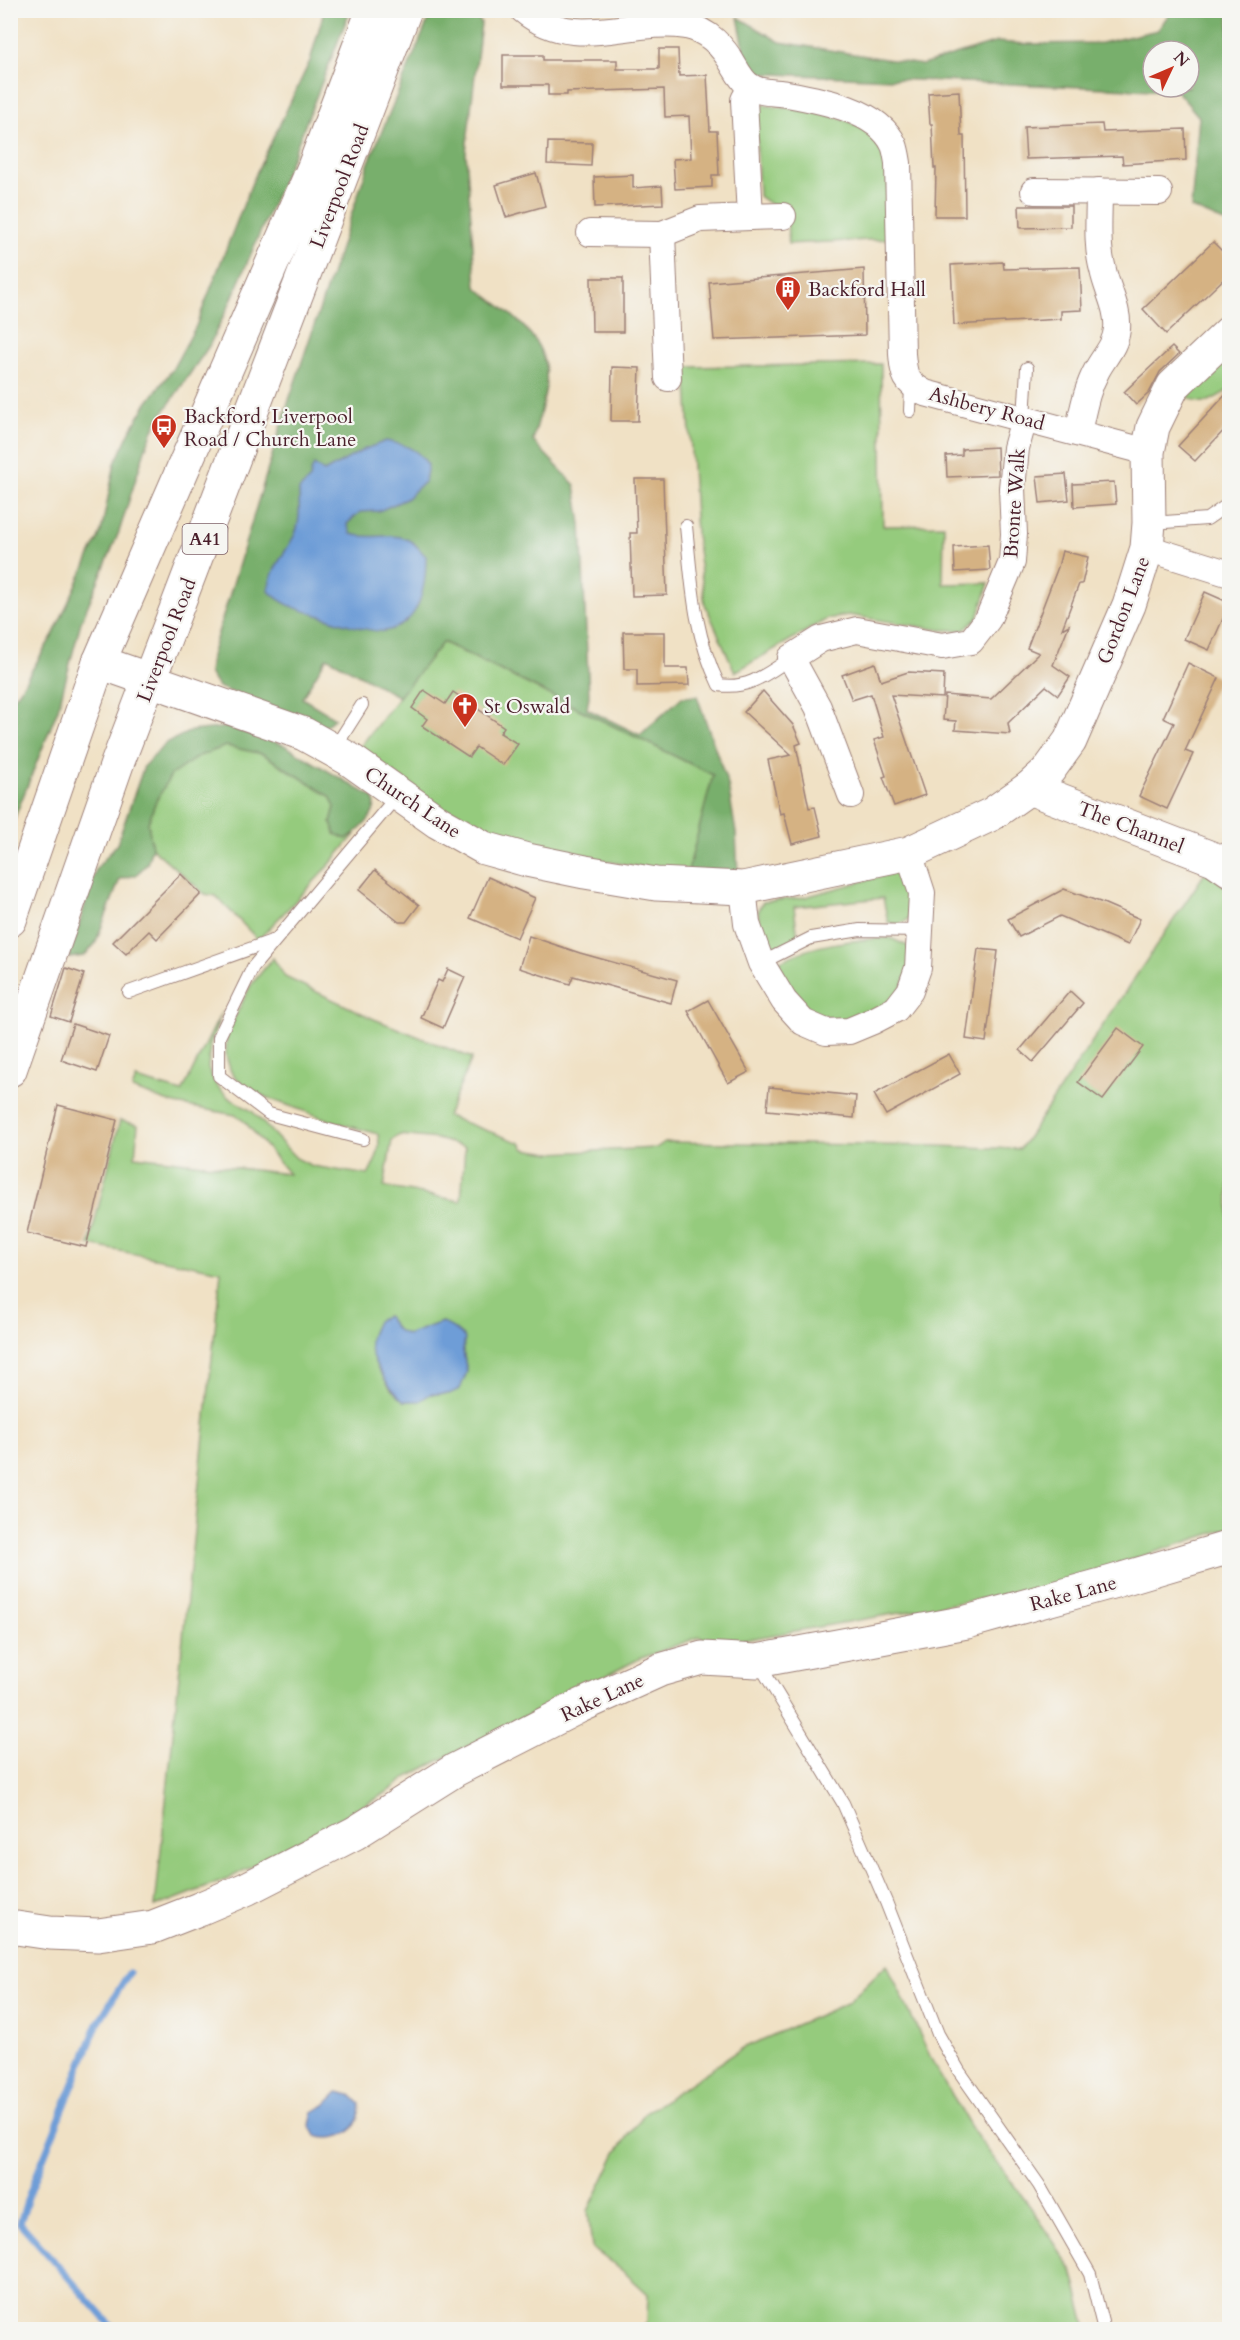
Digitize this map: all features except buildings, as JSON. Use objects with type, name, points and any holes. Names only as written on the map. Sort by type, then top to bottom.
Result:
[{"type":"main road","name":"Liverpool Road","points":[[10,920],[99,662],[309,178],[373,10]]},
{"type":"main road","name":"Liverpool Road","points":[[10,1070],[80,868],[150,680],[405,10]]},
{"type":"main road","name":"Gordon Lane","points":[[1029,788],[1049,770],[1070,741],[1130,605],[1148,535],[1148,452],[1153,427],[1173,386],[1230,332]]},
{"type":"main road","name":"Church Lane","points":[[99,662],[304,734],[349,759],[438,822],[484,848],[585,873],[656,884],[743,888],[909,853],[992,814],[1029,788]]},
{"type":"main road","name":"The Channel","points":[[1029,788],[1206,856],[1230,870]]},
{"type":"main road","name":"Rake Lane","points":[[10,1927],[50,1933],[98,1935],[153,1927],[246,1889],[355,1833],[455,1770],[578,1707],[660,1670],[702,1658],[757,1661],[967,1622],[1230,1547]]},
{"type":"street","points":[[523,10],[544,25],[584,33],[669,25],[689,27],[703,33],[721,46],[740,76],[751,87],[744,100],[750,217]]},
{"type":"street","name":"Ashbery Road","points":[[751,87],[839,105],[863,115],[884,130],[894,145],[898,163],[903,371],[910,385],[925,393],[1148,452]]},
{"type":"street","points":[[1034,191],[1159,192]]},
{"type":"street","points":[[1078,432],[1086,396],[1098,368],[1107,357],[1114,342],[1117,326],[1115,307],[1101,261],[1099,191]]},
{"type":"street","points":[[590,233],[662,234],[700,219],[783,216]]},
{"type":"street","points":[[662,234],[668,378]]},
{"type":"street","name":"Bronte Walk","points":[[791,658],[820,639],[857,630],[942,646],[971,640],[988,620],[1012,562],[1014,534],[1012,488],[1016,448],[1024,419]]},
{"type":"street","points":[[1148,535],[1230,573]]},
{"type":"street","points":[[791,658],[818,707],[850,795]]},
{"type":"street","points":[[743,888],[747,924],[761,963],[784,1001],[803,1022],[826,1032],[849,1031],[896,1009],[910,992],[918,968],[922,893],[909,853]]},
{"type":"lane","points":[[1024,419],[1027,368]]},
{"type":"lane","points":[[910,385],[910,411]]},
{"type":"lane","points":[[1148,535],[1207,519],[1230,503]]},
{"type":"lane","points":[[686,525],[697,626],[709,664],[719,685],[741,686],[752,682],[791,658]]},
{"type":"lane","points":[[334,750],[362,705]]},
{"type":"lane","points":[[363,1139],[269,1114],[219,1076],[219,1037],[253,967],[398,795]]},
{"type":"lane","points":[[761,963],[811,938],[860,930],[921,931]]},
{"type":"lane","points":[[129,992],[273,941]]},
{"type":"lane","points":[[757,1661],[843,1803],[886,1902],[938,2034],[959,2071],[1040,2186],[1090,2274],[1104,2330]]},
{"type":"green space","points":[[324,11],[350,11],[294,153],[230,303],[209,346],[156,423],[119,532],[81,622],[58,709],[11,827],[11,701],[53,635],[101,532],[115,463],[130,431],[147,403],[172,370],[196,326],[253,180],[310,61]]},
{"type":"green space","points":[[432,11],[472,11],[481,23],[466,152],[476,287],[525,328],[535,340],[546,369],[546,386],[533,441],[575,485],[581,524],[589,696],[587,709],[640,735],[682,697],[697,696],[728,785],[736,833],[738,876],[687,875],[713,775],[443,642],[399,697],[327,657],[302,698],[335,718],[324,727],[218,687],[209,673],[211,656],[287,406],[369,162]]},
{"type":"green space","points":[[1171,11],[1229,11],[1229,224],[1191,208],[1199,117],[1184,99],[1201,99],[1201,39],[1141,39],[1141,89],[749,73],[738,17],[780,42],[922,65],[997,42],[1101,43],[1158,30]]},
{"type":"green space","points":[[755,104],[829,115],[865,130],[877,141],[887,164],[889,239],[788,244],[787,205],[770,204],[759,196]]},
{"type":"green space","points":[[1229,345],[1229,390],[1204,402],[1187,396],[1185,387]]},
{"type":"green space","points":[[881,364],[883,526],[944,525],[943,584],[989,583],[978,618],[964,630],[941,630],[848,615],[827,619],[735,672],[705,604],[696,534],[686,367]]},
{"type":"green space","points":[[442,642],[713,775],[687,875],[588,858],[474,831],[359,748]]},
{"type":"green space","points":[[228,727],[284,745],[374,798],[374,810],[371,816],[357,832],[346,839],[335,834],[331,822],[335,807],[330,796],[263,754],[226,746],[199,756],[171,775],[155,803],[148,823],[152,848],[147,864],[136,875],[120,879],[95,944],[84,956],[69,958],[96,869],[117,844],[144,766],[166,743],[191,731]]},
{"type":"green space","points":[[226,746],[263,754],[330,796],[335,807],[331,822],[346,839],[356,833],[326,869],[258,940],[216,896],[205,894],[152,848],[148,823],[155,803],[171,775],[199,756]]},
{"type":"green space","points":[[1207,870],[1229,889],[1229,1528],[1044,1588],[721,1644],[699,1637],[639,1659],[411,1775],[384,1794],[228,1879],[155,1907],[221,1271],[89,1245],[120,1120],[138,1125],[135,1156],[289,1174],[245,1122],[235,1115],[175,1104],[132,1089],[136,1079],[182,1092],[222,1011],[210,1045],[208,1068],[216,1085],[229,1098],[252,1111],[296,1158],[312,1166],[368,1175],[377,1155],[378,1134],[335,1122],[273,1100],[246,1088],[231,1072],[226,1056],[227,1033],[251,985],[273,958],[285,977],[374,1019],[472,1058],[447,1116],[521,1143],[525,1149],[551,1153],[656,1148],[665,1142],[1020,1149]],"holes":[[[400,1135],[437,1139],[465,1147],[461,1201],[384,1187],[392,1140]],[[387,1316],[397,1330],[407,1335],[442,1322],[463,1351],[467,1372],[449,1394],[430,1394],[419,1401],[404,1401],[391,1389],[376,1365]]]},
{"type":"green space","points":[[896,872],[909,883],[912,915],[904,922],[895,924],[888,922],[883,898],[794,907],[798,939],[774,949],[762,948],[758,910],[763,902],[805,897]]},
{"type":"green space","points":[[890,938],[908,946],[914,955],[898,997],[855,1021],[819,1021],[794,998],[778,968],[779,962],[819,947],[848,941]]},
{"type":"green space","points":[[887,1964],[936,2069],[974,2132],[1035,2213],[1072,2270],[1087,2329],[642,2329],[647,2322],[648,2294],[592,2248],[588,2211],[616,2153],[644,2114],[743,2048],[847,2003]]},
{"type":"water","points":[[386,441],[405,446],[419,455],[428,465],[425,481],[406,499],[379,511],[360,512],[347,524],[351,534],[359,536],[406,538],[426,556],[423,591],[414,613],[397,627],[379,631],[335,621],[293,607],[280,600],[268,590],[270,582],[296,531],[299,490],[310,479],[314,465],[324,472],[365,449]]},
{"type":"water","points":[[387,1316],[397,1330],[407,1335],[442,1322],[465,1338],[463,1351],[467,1372],[460,1389],[449,1394],[430,1394],[420,1401],[404,1401],[398,1396],[381,1373],[370,1347],[377,1321]]},
{"type":"water","points":[[338,2092],[351,2095],[360,2104],[359,2116],[355,2125],[341,2136],[328,2138],[316,2136],[310,2125],[313,2112],[325,2105]]},
{"type":"waterway","points":[[115,2330],[20,2223],[29,2194],[98,2023],[129,1973]]},
{"type":"place","name":"Backford Hall","points":[[788,312]]},
{"type":"place","name":"Backford, Liverpool Road / Church Lane","points":[[164,450]]},
{"type":"place","name":"St Oswald","points":[[465,729]]}]
